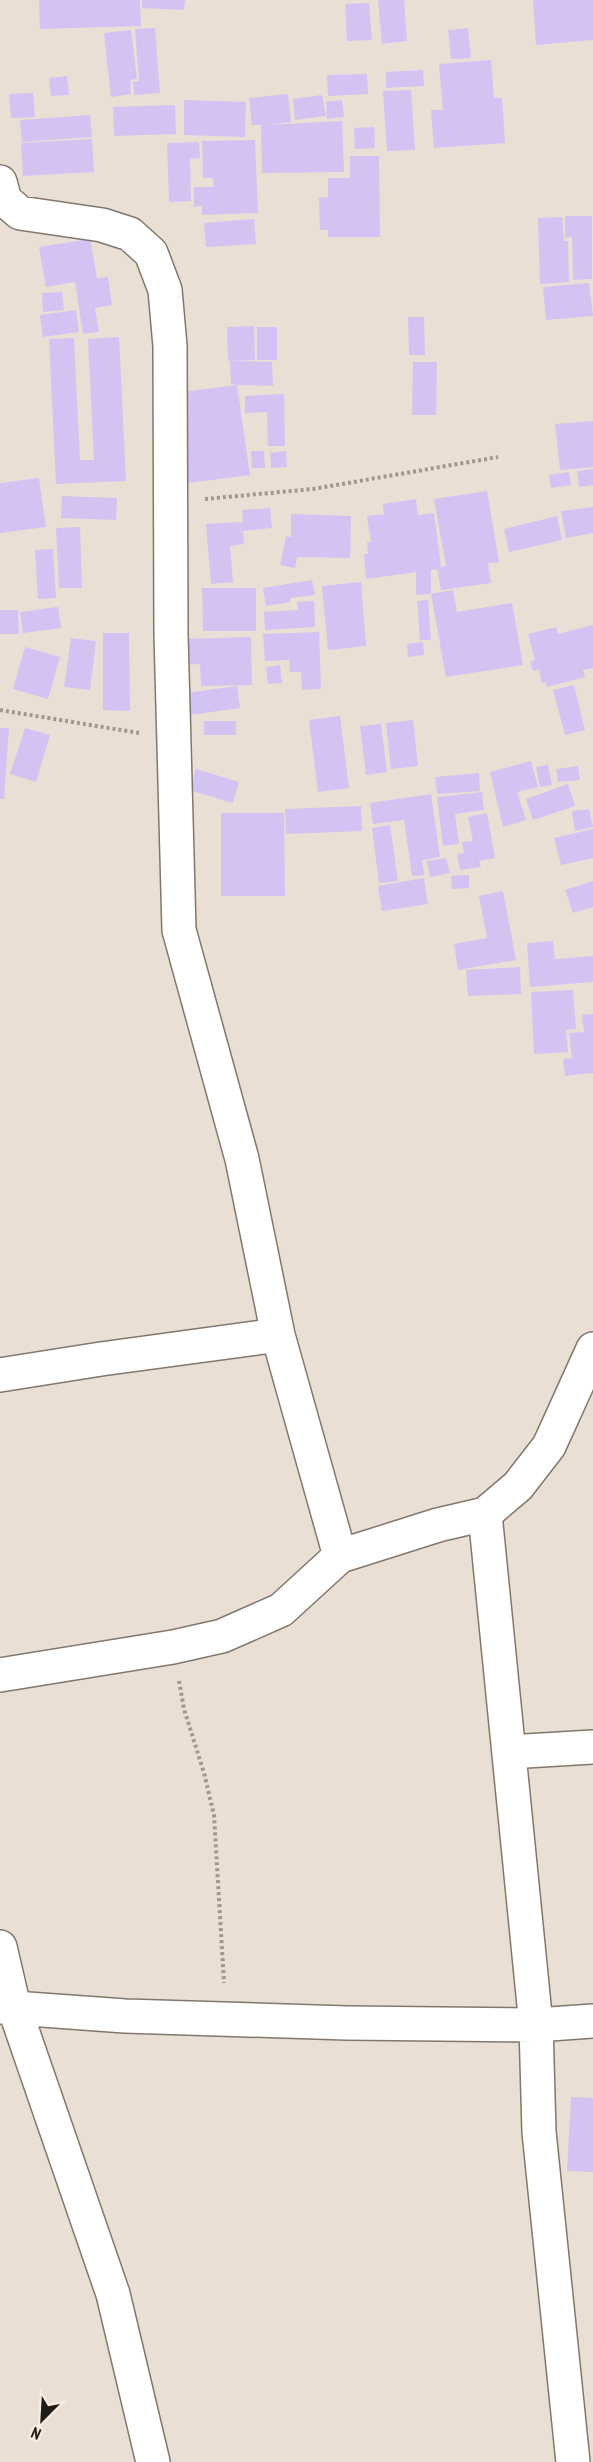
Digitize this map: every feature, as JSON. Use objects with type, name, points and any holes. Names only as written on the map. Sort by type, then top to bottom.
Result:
[{"type":"street","points":[[0,182],[5,200],[20,213],[102,225],[130,234],[151,253],[165,290],[170,346],[171,634],[179,930],[242,1159],[278,1335],[340,1556]]},
{"type":"street","points":[[0,1375],[278,1335]]},
{"type":"street","points":[[0,1675],[173,1647],[222,1636],[281,1610],[340,1556],[438,1525],[485,1514],[519,1486],[549,1446],[593,1349]]},
{"type":"street","points":[[485,1514],[536,2025],[539,2132],[573,2462]]},
{"type":"street","points":[[509,1752],[593,1747]]},
{"type":"street","points":[[0,1947],[7,2007],[113,2294],[153,2462]]},
{"type":"street","points":[[7,2007],[125,2016],[347,2023],[536,2025],[593,2021]]},
{"type":"path","points":[[171,502],[314,489],[498,457]]},
{"type":"path","points":[[0,710],[175,739]]},
{"type":"path","points":[[173,1647],[184,1709],[204,1773],[213,1815],[227,2018]]},
{"type":"building","points":[[39,0],[140,0],[141,26],[40,29]]},
{"type":"building","points":[[142,0],[185,0],[184,10],[142,8]]},
{"type":"building","points":[[378,0],[404,0],[407,41],[382,44]]},
{"type":"building","points":[[533,0],[593,0],[593,40],[536,45]]},
{"type":"building","points":[[369,3],[372,40],[347,41],[345,4]]},
{"type":"building","points":[[155,28],[160,93],[134,95],[133,82],[139,81],[135,29]]},
{"type":"building","points":[[468,28],[471,58],[451,59],[448,30]]},
{"type":"building","points":[[131,30],[137,79],[130,80],[131,94],[111,97],[104,33]]},
{"type":"building","points":[[491,60],[494,98],[502,98],[505,143],[434,148],[431,110],[443,110],[439,64]]},
{"type":"building","points":[[423,70],[424,86],[386,88],[386,72]]},
{"type":"building","points":[[367,74],[368,94],[328,96],[327,75]]},
{"type":"building","points":[[67,76],[69,95],[51,96],[49,78]]},
{"type":"building","points":[[411,90],[415,150],[387,151],[383,91]]},
{"type":"building","points":[[33,93],[35,117],[11,118],[9,94]]},
{"type":"building","points":[[288,94],[291,122],[267,125],[342,121],[344,172],[262,173],[261,125],[252,125],[249,98]]},
{"type":"building","points":[[322,95],[326,116],[295,120],[293,99]]},
{"type":"building","points":[[184,100],[246,102],[245,137],[184,135]]},
{"type":"building","points":[[342,100],[344,117],[327,119],[326,102]]},
{"type":"building","points":[[175,105],[176,134],[114,136],[113,107]]},
{"type":"building","points":[[90,115],[92,137],[22,142],[20,120]]},
{"type":"building","points":[[374,127],[375,148],[355,149],[354,128]]},
{"type":"building","points":[[92,139],[94,172],[23,176],[21,143]]},
{"type":"building","points":[[255,140],[258,213],[202,215],[202,206],[194,207],[194,187],[214,187],[213,178],[203,178],[202,141]]},
{"type":"building","points":[[199,142],[200,158],[190,159],[191,201],[169,202],[167,143]]},
{"type":"building","points":[[350,156],[379,156],[380,237],[328,237],[328,230],[320,230],[319,198],[328,197],[328,178],[350,178]]},
{"type":"building","points":[[565,216],[592,216],[592,279],[573,280],[572,237],[565,238]]},
{"type":"building","points":[[562,217],[564,241],[568,241],[569,282],[540,284],[538,218]]},
{"type":"building","points":[[254,219],[256,244],[206,247],[204,223]]},
{"type":"building","points":[[90,239],[97,278],[108,277],[112,305],[95,308],[99,332],[83,334],[75,282],[46,287],[39,247]]},
{"type":"building","points":[[589,283],[593,316],[546,320],[543,287]]},
{"type":"building","points":[[62,292],[64,310],[43,312],[42,293]]},
{"type":"building","points":[[76,310],[79,332],[43,337],[40,315]]},
{"type":"building","points":[[408,317],[424,317],[425,355],[409,355]]},
{"type":"building","points":[[254,326],[255,360],[228,361],[227,327]]},
{"type":"building","points":[[257,327],[277,327],[277,360],[257,360]]},
{"type":"building","points":[[119,337],[126,481],[56,484],[49,339],[74,338],[80,460],[94,460],[88,339]]},
{"type":"building","points":[[230,361],[272,362],[273,386],[231,384]]},
{"type":"building","points":[[413,362],[437,362],[436,415],[412,415]]},
{"type":"building","points":[[237,385],[250,475],[188,483],[175,393]]},
{"type":"building","points":[[284,394],[285,446],[268,446],[267,412],[245,413],[245,396]]},
{"type":"building","points":[[593,421],[593,467],[560,470],[555,424]]},
{"type":"building","points":[[251,451],[264,451],[265,468],[252,468]]},
{"type":"building","points":[[286,451],[287,467],[271,468],[270,453]]},
{"type":"building","points":[[593,469],[593,485],[579,487],[577,471]]},
{"type":"building","points":[[569,472],[571,485],[551,488],[549,475]]},
{"type":"building","points":[[39,478],[46,527],[0,533],[0,483]]},
{"type":"building","points":[[487,491],[499,562],[488,563],[491,583],[441,590],[437,569],[431,570],[431,594],[416,595],[416,572],[366,579],[364,554],[368,554],[367,542],[371,542],[367,516],[384,514],[383,504],[416,499],[418,515],[434,513],[441,567],[446,566],[434,499]]},
{"type":"building","points":[[62,496],[117,498],[116,520],[61,518]]},
{"type":"building","points":[[593,507],[593,533],[566,538],[561,511]]},
{"type":"building","points":[[270,508],[272,528],[243,531],[244,544],[230,546],[233,582],[211,584],[206,524],[243,522],[242,510]]},
{"type":"building","points":[[291,514],[351,516],[350,558],[297,557],[295,568],[280,565],[286,536],[291,537]]},
{"type":"building","points":[[557,516],[562,540],[509,552],[504,529]]},
{"type":"building","points":[[80,527],[82,588],[59,588],[56,528]]},
{"type":"building","points":[[53,549],[56,598],[38,599],[35,550]]},
{"type":"building","points":[[312,580],[315,595],[290,598],[290,602],[266,606],[263,588]]},
{"type":"building","points":[[361,582],[366,646],[328,650],[322,586]]},
{"type":"building","points":[[202,588],[256,588],[256,631],[203,631]]},
{"type":"building","points":[[453,590],[457,612],[512,603],[523,665],[446,677],[431,594]]},
{"type":"building","points":[[428,600],[431,640],[420,640],[417,601]]},
{"type":"building","points":[[314,601],[315,627],[265,630],[264,612],[298,610],[297,602]]},
{"type":"building","points":[[58,607],[61,628],[23,633],[20,612]]},
{"type":"building","points":[[0,610],[18,610],[19,634],[0,634]]},
{"type":"building","points":[[593,625],[593,668],[583,670],[585,677],[547,687],[545,682],[542,683],[539,669],[533,671],[530,661],[535,660],[528,634],[556,627],[558,634]]},
{"type":"building","points":[[319,632],[321,689],[302,690],[301,672],[290,672],[289,660],[265,661],[263,634]]},
{"type":"building","points":[[103,633],[129,633],[130,711],[103,710]]},
{"type":"building","points":[[251,637],[252,685],[201,686],[200,664],[179,665],[178,639]]},
{"type":"building","points":[[71,638],[96,641],[90,690],[64,687]]},
{"type":"building","points":[[423,642],[424,655],[408,657],[407,644]]},
{"type":"building","points":[[25,647],[60,657],[48,699],[13,689]]},
{"type":"building","points":[[280,665],[282,683],[268,684],[266,667]]},
{"type":"building","points":[[574,685],[585,730],[565,735],[553,690]]},
{"type":"building","points":[[237,686],[240,708],[182,716],[178,694]]},
{"type":"building","points":[[340,716],[349,788],[318,792],[309,720]]},
{"type":"building","points":[[413,720],[418,766],[391,769],[386,723]]},
{"type":"building","points":[[204,721],[236,721],[236,735],[204,735]]},
{"type":"building","points":[[381,724],[387,772],[366,775],[360,726]]},
{"type":"building","points":[[0,728],[9,728],[4,799],[0,799]]},
{"type":"building","points":[[25,728],[50,735],[36,782],[10,774]]},
{"type":"building","points":[[531,761],[538,787],[517,792],[526,820],[503,827],[490,772]]},
{"type":"building","points":[[548,765],[552,785],[540,787],[536,767]]},
{"type":"building","points":[[578,766],[580,780],[558,782],[556,769]]},
{"type":"building","points":[[196,769],[239,782],[233,803],[189,790]]},
{"type":"building","points":[[479,773],[480,791],[437,794],[435,777]]},
{"type":"building","points":[[568,784],[575,806],[533,820],[526,799]]},
{"type":"building","points":[[482,792],[484,810],[455,814],[459,844],[443,846],[437,797]]},
{"type":"building","points":[[431,794],[440,857],[422,860],[424,875],[412,876],[404,820],[373,824],[370,803]]},
{"type":"building","points":[[361,806],[362,831],[286,834],[285,809]]},
{"type":"building","points":[[589,809],[593,827],[575,831],[572,811]]},
{"type":"building","points":[[221,813],[284,813],[285,896],[221,896]]},
{"type":"building","points":[[487,813],[495,858],[479,861],[481,867],[460,870],[457,854],[464,853],[462,842],[473,841],[468,817]]},
{"type":"building","points":[[390,825],[398,881],[379,883],[372,828]]},
{"type":"building","points":[[593,829],[593,858],[561,865],[554,838]]},
{"type":"building","points":[[446,858],[450,873],[430,877],[427,861]]},
{"type":"building","points":[[469,875],[469,888],[452,889],[451,876]]},
{"type":"building","points":[[424,878],[428,904],[382,911],[378,886]]},
{"type":"building","points":[[593,881],[593,907],[573,913],[565,890]]},
{"type":"building","points":[[503,891],[516,960],[458,970],[454,944],[487,938],[479,896]]},
{"type":"building","points":[[553,941],[555,959],[593,956],[593,982],[530,987],[527,943]]},
{"type":"building","points":[[520,967],[521,994],[468,996],[466,970]]},
{"type":"building","points":[[573,990],[576,1029],[566,1030],[568,1052],[534,1054],[531,992]]},
{"type":"building","points":[[593,1014],[593,1073],[565,1076],[563,1059],[572,1058],[569,1033],[584,1032],[582,1015]]},
{"type":"building","points":[[571,2097],[593,2098],[593,2172],[567,2171]]}]
